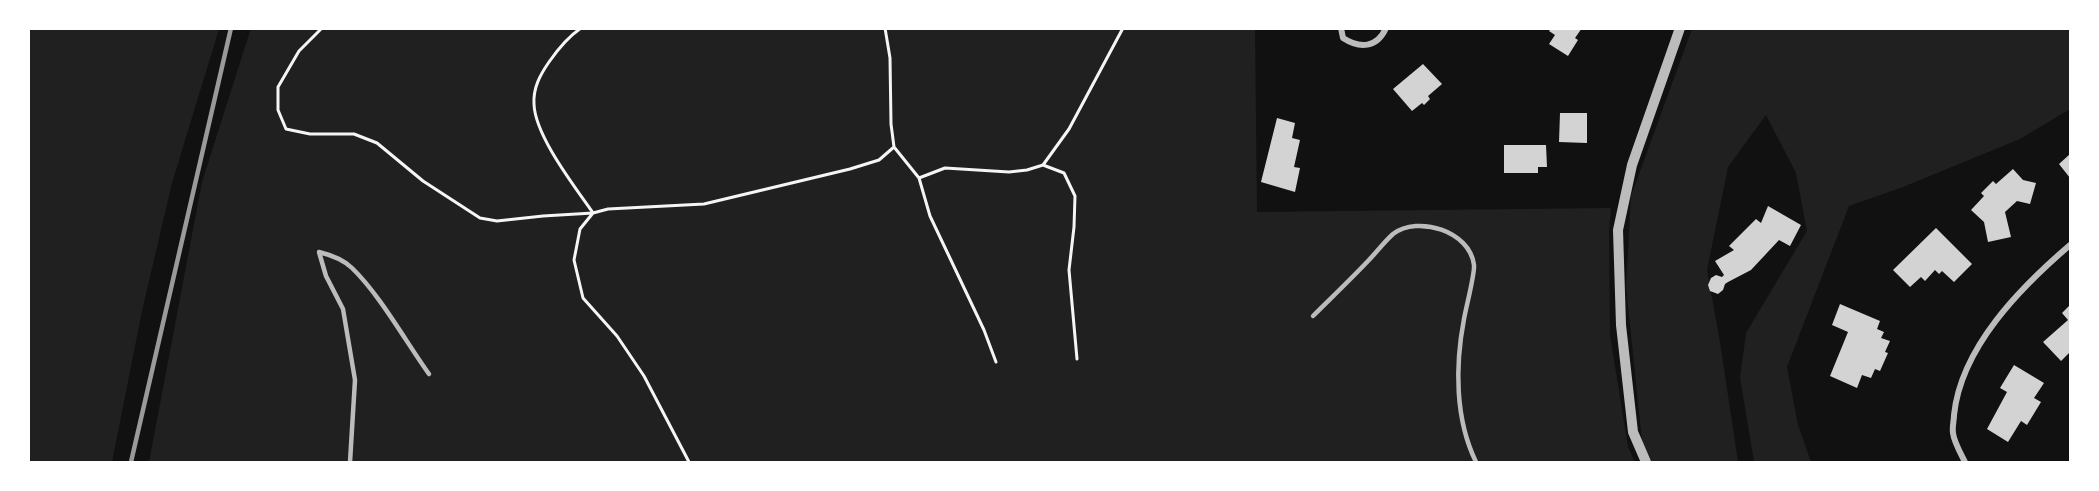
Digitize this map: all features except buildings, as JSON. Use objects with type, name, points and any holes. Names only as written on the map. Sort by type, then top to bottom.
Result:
[{"type":"street","points":[[1341,28],[1343,38],[1353,45],[1365,46],[1376,43],[1386,28]]},
{"type":"street","points":[[1646,462],[1633,432],[1621,325],[1618,230],[1632,165],[1680,28]]},
{"type":"street","points":[[1965,462],[1953,434],[1956,399],[1968,366],[1996,320],[2044,267],[2070,245]]},
{"type":"lane","points":[[1313,316],[1394,233],[1415,225],[1438,228],[1452,235],[1466,247],[1474,265],[1463,322],[1459,379],[1461,421],[1476,462]]},
{"type":"lane","points":[[350,462],[355,380],[344,309],[326,276],[319,252],[334,256],[351,267],[370,288],[429,374]]},
{"type":"path","points":[[321,28],[299,51],[278,87],[278,110],[286,129],[310,134],[354,134],[377,143],[423,181],[480,218],[497,221],[593,213],[608,209],[704,204],[850,170],[879,160],[894,147]]},
{"type":"path","points":[[581,28],[556,52],[537,79],[533,105],[542,132],[562,170],[593,213]]},
{"type":"path","points":[[885,28],[890,58],[891,124],[894,147],[919,178],[930,216],[984,330],[996,362]]},
{"type":"path","points":[[919,178],[945,168],[1009,172],[1043,165],[1069,129],[1123,28]]},
{"type":"path","points":[[1043,165],[1064,173],[1075,196],[1069,270],[1077,358]]},
{"type":"path","points":[[593,213],[580,229],[574,260],[583,298],[617,336],[644,376],[689,462]]},
{"type":"shaded area","points":[[251,28],[1255,29],[1257,212],[1611,208],[1609,231],[1610,335],[1628,447],[1635,462],[149,462],[202,182]]},
{"type":"shaded area","points":[[28,29],[219,29],[172,183],[142,311],[112,462],[29,462]]},
{"type":"shaded area","points":[[1692,29],[2070,29],[2070,109],[2020,139],[1903,187],[1849,206],[1787,367],[1798,425],[1811,462],[1754,462],[1740,378],[1746,333],[1807,231],[1796,173],[1766,115],[1728,167],[1707,270],[1738,462],[1652,462],[1642,441],[1626,287],[1631,196]]},
{"type":"railway","points":[[131,462],[231,28]]}]
